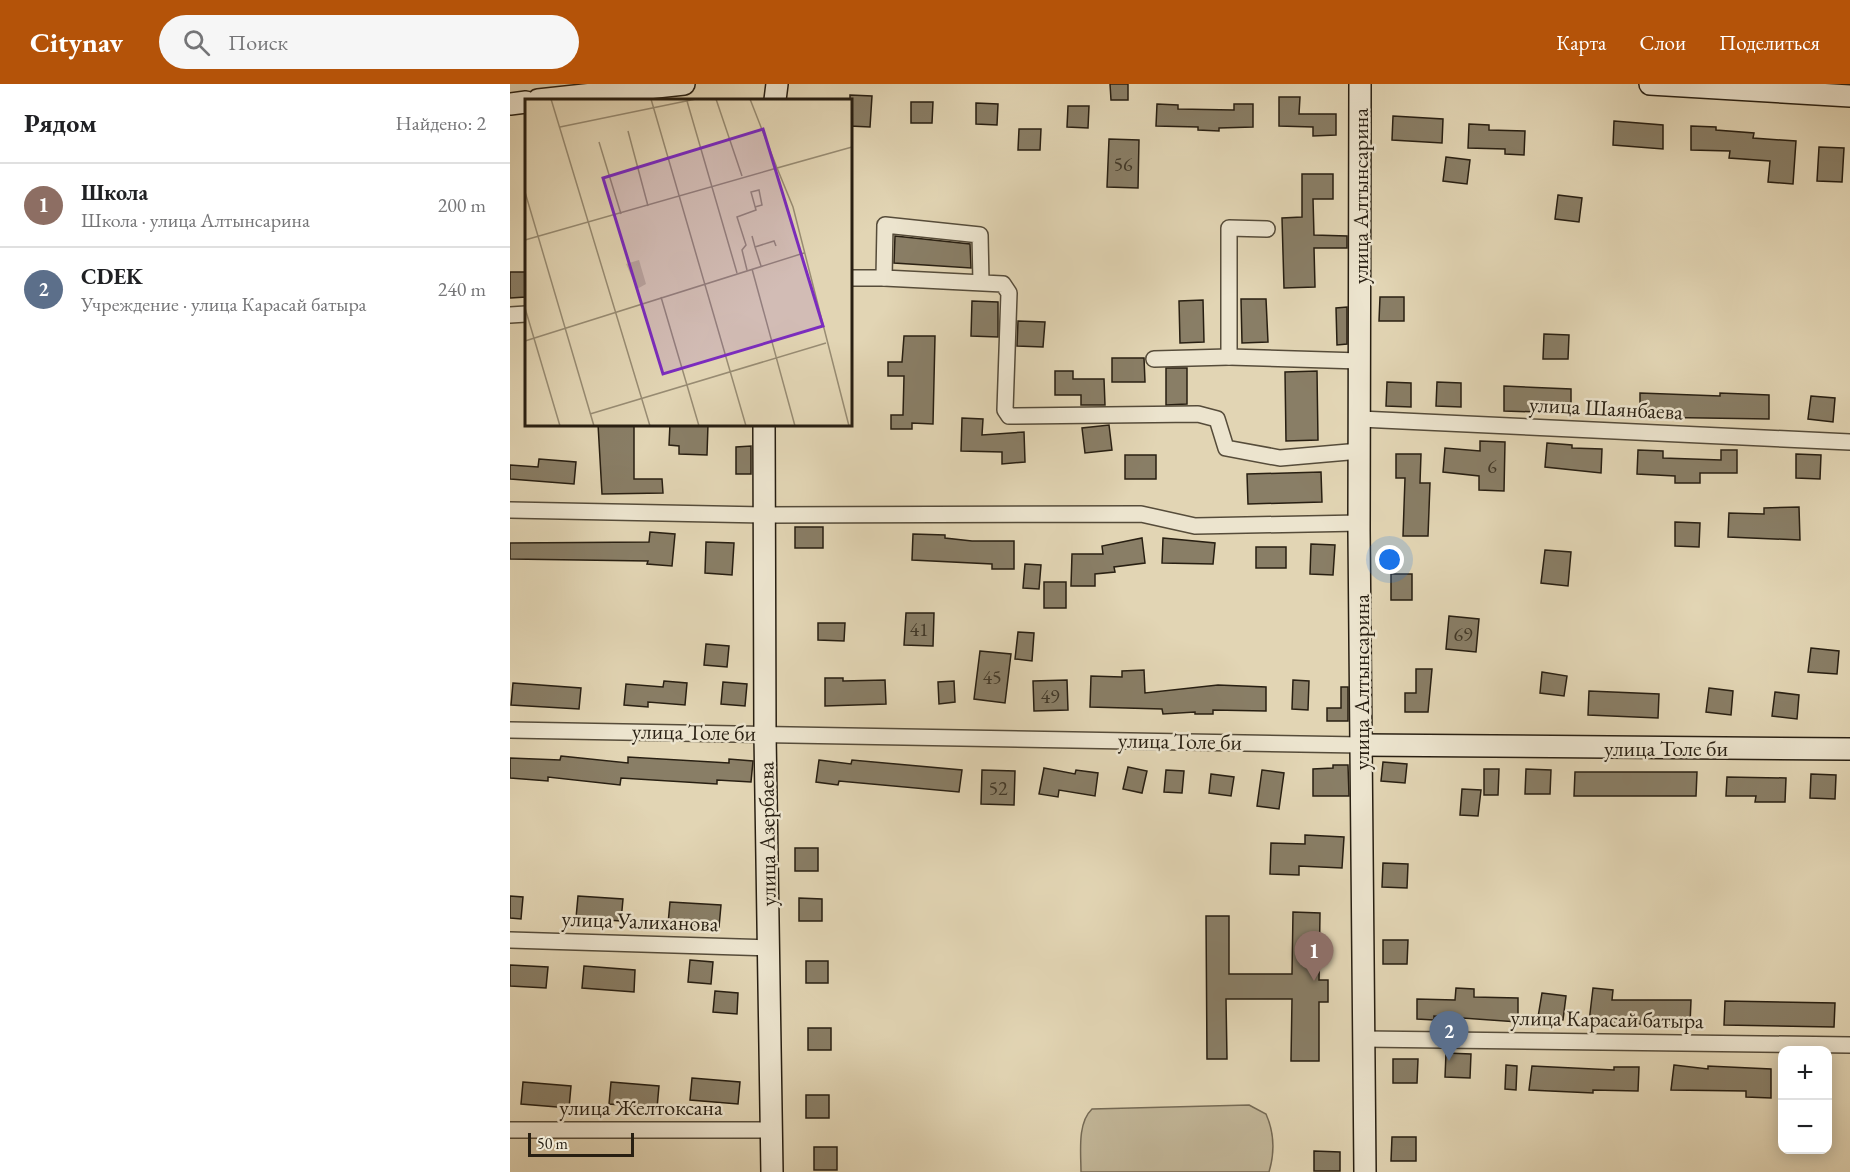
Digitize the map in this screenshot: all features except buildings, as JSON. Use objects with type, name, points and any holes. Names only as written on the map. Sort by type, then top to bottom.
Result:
[{"type":"street","points":[[547,99],[684,84]]},
{"type":"street","points":[[775,99],[777,84]]},
{"type":"street","name":"улица Алтынсарина","points":[[1360,84],[1359,452],[1365,1172]]},
{"type":"street","points":[[1650,84],[1850,96]]},
{"type":"street","points":[[510,104],[525,102]]},
{"type":"street","points":[[884,278],[885,225],[980,235],[981,282]]},
{"type":"street","points":[[1229,357],[1229,228],[1267,229]]},
{"type":"street","points":[[852,278],[1004,284],[1009,293],[1005,410],[1009,416],[1198,414],[1217,419],[1226,448],[1280,458],[1359,452]]},
{"type":"street","points":[[510,315],[525,314]]},
{"type":"street","points":[[1154,359],[1229,357],[1360,361]]},
{"type":"street","name":"улица Шаянбаева","points":[[1360,420],[1850,442]]},
{"type":"street","name":"улица Азербаева","points":[[764,426],[765,734],[772,1172]]},
{"type":"street","points":[[510,510],[765,515],[1141,514],[1195,526],[1360,523]]},
{"type":"street","name":"улица Толе би","points":[[510,730],[1361,745],[1850,749]]},
{"type":"street","name":"улица Уалиханова","points":[[510,940],[769,948]]},
{"type":"street","name":"улица Карасай батыра","points":[[1364,1039],[1850,1045]]},
{"type":"street","name":"улица Желтоксана","points":[[510,1130],[772,1130]]},
{"type":"shaded area","points":[[1249,1105],[1266,1114],[1269,1121],[1273,1142],[1269,1172],[1081,1172],[1082,1130],[1087,1115],[1092,1109]]},
{"type":"place","name":"Школа","points":[[1314,981]]},
{"type":"place","name":"CDEK","points":[[1449,1061]]}]
